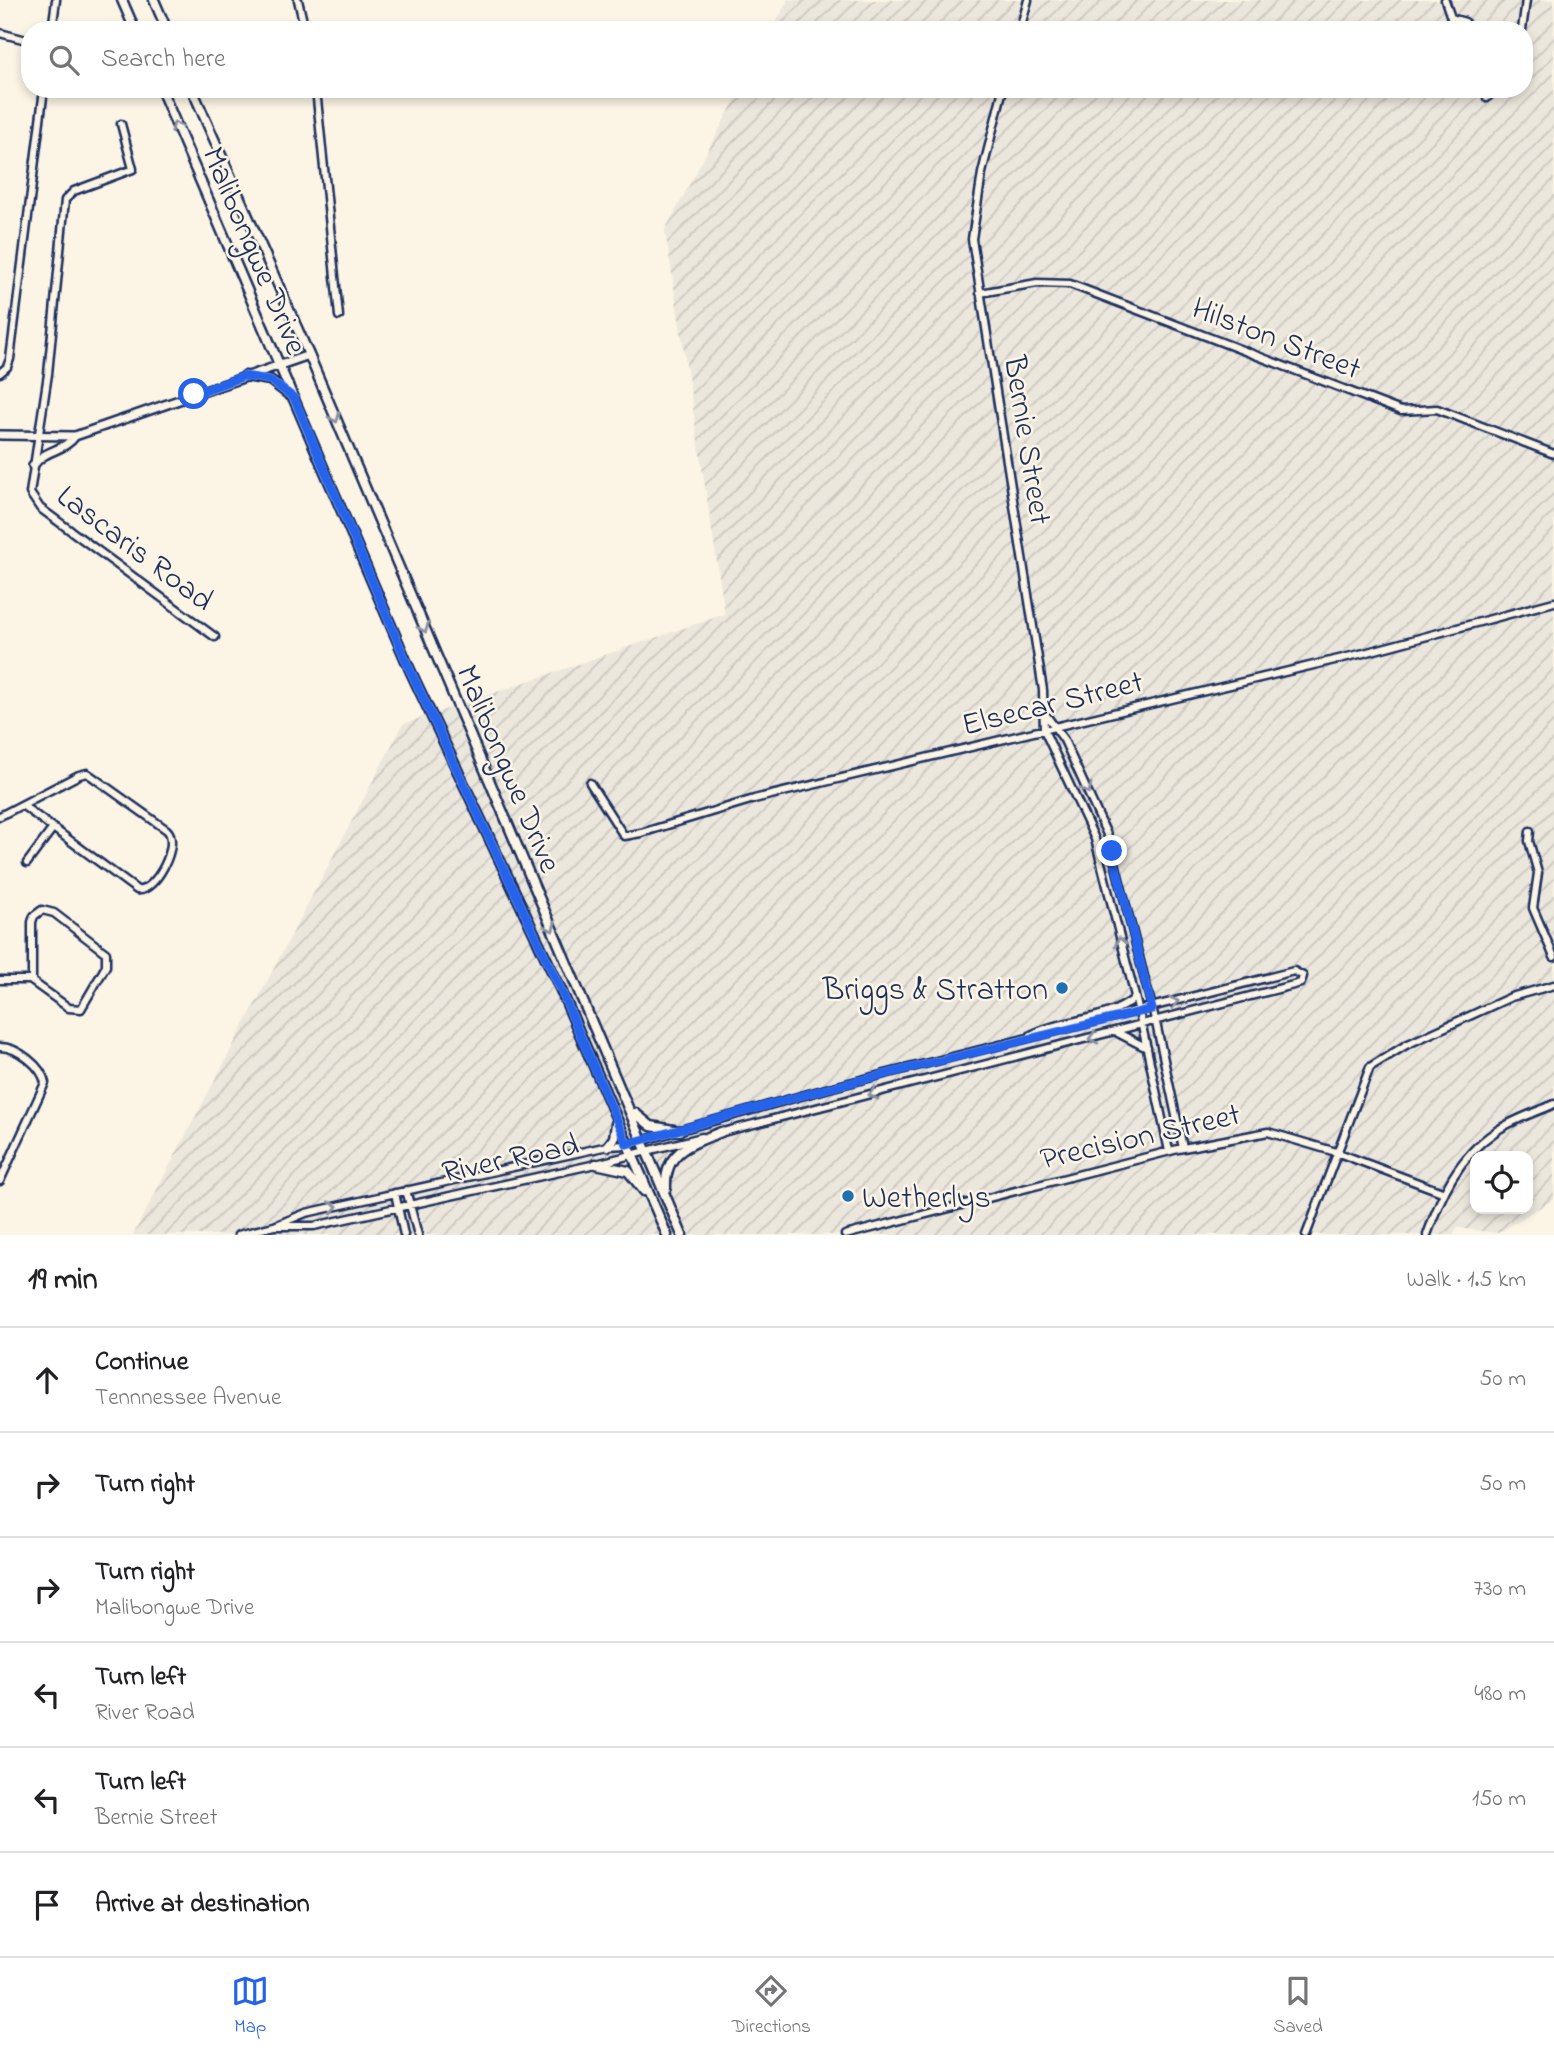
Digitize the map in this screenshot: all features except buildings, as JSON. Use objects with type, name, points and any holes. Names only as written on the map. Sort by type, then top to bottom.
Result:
[{"type":"main road","points":[[122,0],[131,21]]},
{"type":"main road","points":[[154,0],[163,21]]},
{"type":"main road","name":"Malibongwe Drive","points":[[165,98],[410,670],[560,988],[667,1235]]},
{"type":"main road","name":"Malibongwe Drive","points":[[196,98],[309,355],[682,1235]]},
{"type":"main road","points":[[244,376],[270,380],[294,398]]},
{"type":"main road","points":[[628,1106],[648,1125],[679,1131]]},
{"type":"main road","points":[[608,1146],[614,1138],[617,1121]]},
{"type":"main road","points":[[667,1198],[667,1167],[676,1153],[683,1147],[721,1132]]},
{"type":"main road","points":[[596,1164],[628,1171],[654,1205]]},
{"type":"street","points":[[53,21],[56,0]]},
{"type":"street","points":[[298,0],[303,21]]},
{"type":"street","points":[[1022,21],[1028,0]]},
{"type":"street","points":[[1445,0],[1451,19],[1460,21]]},
{"type":"street","points":[[1523,21],[1525,0]]},
{"type":"street","points":[[0,33],[21,39]]},
{"type":"street","points":[[0,373],[9,363],[43,98]]},
{"type":"street","points":[[317,98],[339,316]]},
{"type":"street","name":"Bernie Street","points":[[1001,98],[982,173],[972,239],[1046,715],[1044,730]]},
{"type":"street","name":"Lascaris Road","points":[[121,124],[133,169],[74,191],[65,200],[48,374],[30,493],[40,508],[215,637]]},
{"type":"street","name":"Hilston Street","points":[[980,293],[1037,283],[1067,284],[1401,411],[1437,410],[1554,454]]},
{"type":"street","points":[[0,435],[75,436],[309,355]]},
{"type":"street","points":[[33,466],[41,456],[65,447],[75,436]]},
{"type":"street","name":"Elsecar Street","points":[[590,783],[624,836],[754,799],[1364,653],[1554,602]]},
{"type":"street","points":[[1046,715],[1057,727],[1107,830],[1156,1023],[1183,1148]]},
{"type":"street","points":[[1044,730],[1095,839],[1139,1012],[1170,1151]]},
{"type":"street","points":[[0,816],[22,804],[87,773],[97,777],[167,830],[173,842],[151,886],[143,891],[134,888],[22,804]]},
{"type":"street","points":[[27,863],[53,828]]},
{"type":"street","points":[[1530,831],[1529,842],[1538,873],[1533,908],[1554,957]]},
{"type":"street","points":[[0,980],[32,981],[69,1008],[81,1009],[106,966],[106,953],[54,913],[42,910],[34,916],[32,922],[32,981]]},
{"type":"street","name":"River Road","points":[[1294,971],[1303,976],[1301,983],[1156,1023],[596,1164],[314,1226],[274,1226],[306,1213],[608,1146],[643,1141],[833,1087],[1152,1009],[1294,971]]},
{"type":"street","points":[[1306,1235],[1365,1076],[1375,1062],[1511,997],[1554,985]]},
{"type":"street","points":[[1023,1040],[1055,1026],[1120,1009],[1135,998]]},
{"type":"street","points":[[1116,1032],[1147,1048]]},
{"type":"street","points":[[0,1047],[14,1050],[39,1069],[45,1083],[0,1181]]},
{"type":"street","points":[[1427,1235],[1442,1192],[1460,1166],[1496,1130],[1554,1104]]},
{"type":"street","name":"Precision Street","points":[[845,1235],[1170,1151],[1268,1132],[1336,1152],[1442,1192]]},
{"type":"street","points":[[406,1190],[418,1235]]},
{"type":"street","points":[[395,1193],[404,1235]]},
{"type":"street","points":[[238,1235],[274,1226]]},
{"type":"shaded area","points":[[788,0],[1554,0],[1554,1199],[1533,1212],[1533,1151],[1470,1151],[1470,1214],[1529,1214],[1498,1233],[1457,1228],[1453,1235],[133,1235],[403,724],[725,614],[665,230],[736,98],[1533,98],[1533,21],[777,21]]},
{"type":"place","name":"Briggs & Stratton","points":[[1062,988]]},
{"type":"place","name":"Wetherlys","points":[[848,1196]]},
{"type":"route","points":[[194,394],[244,376],[270,380],[294,398],[410,670],[560,988],[627,1144],[833,1087],[1152,1009],[1112,851]]}]
